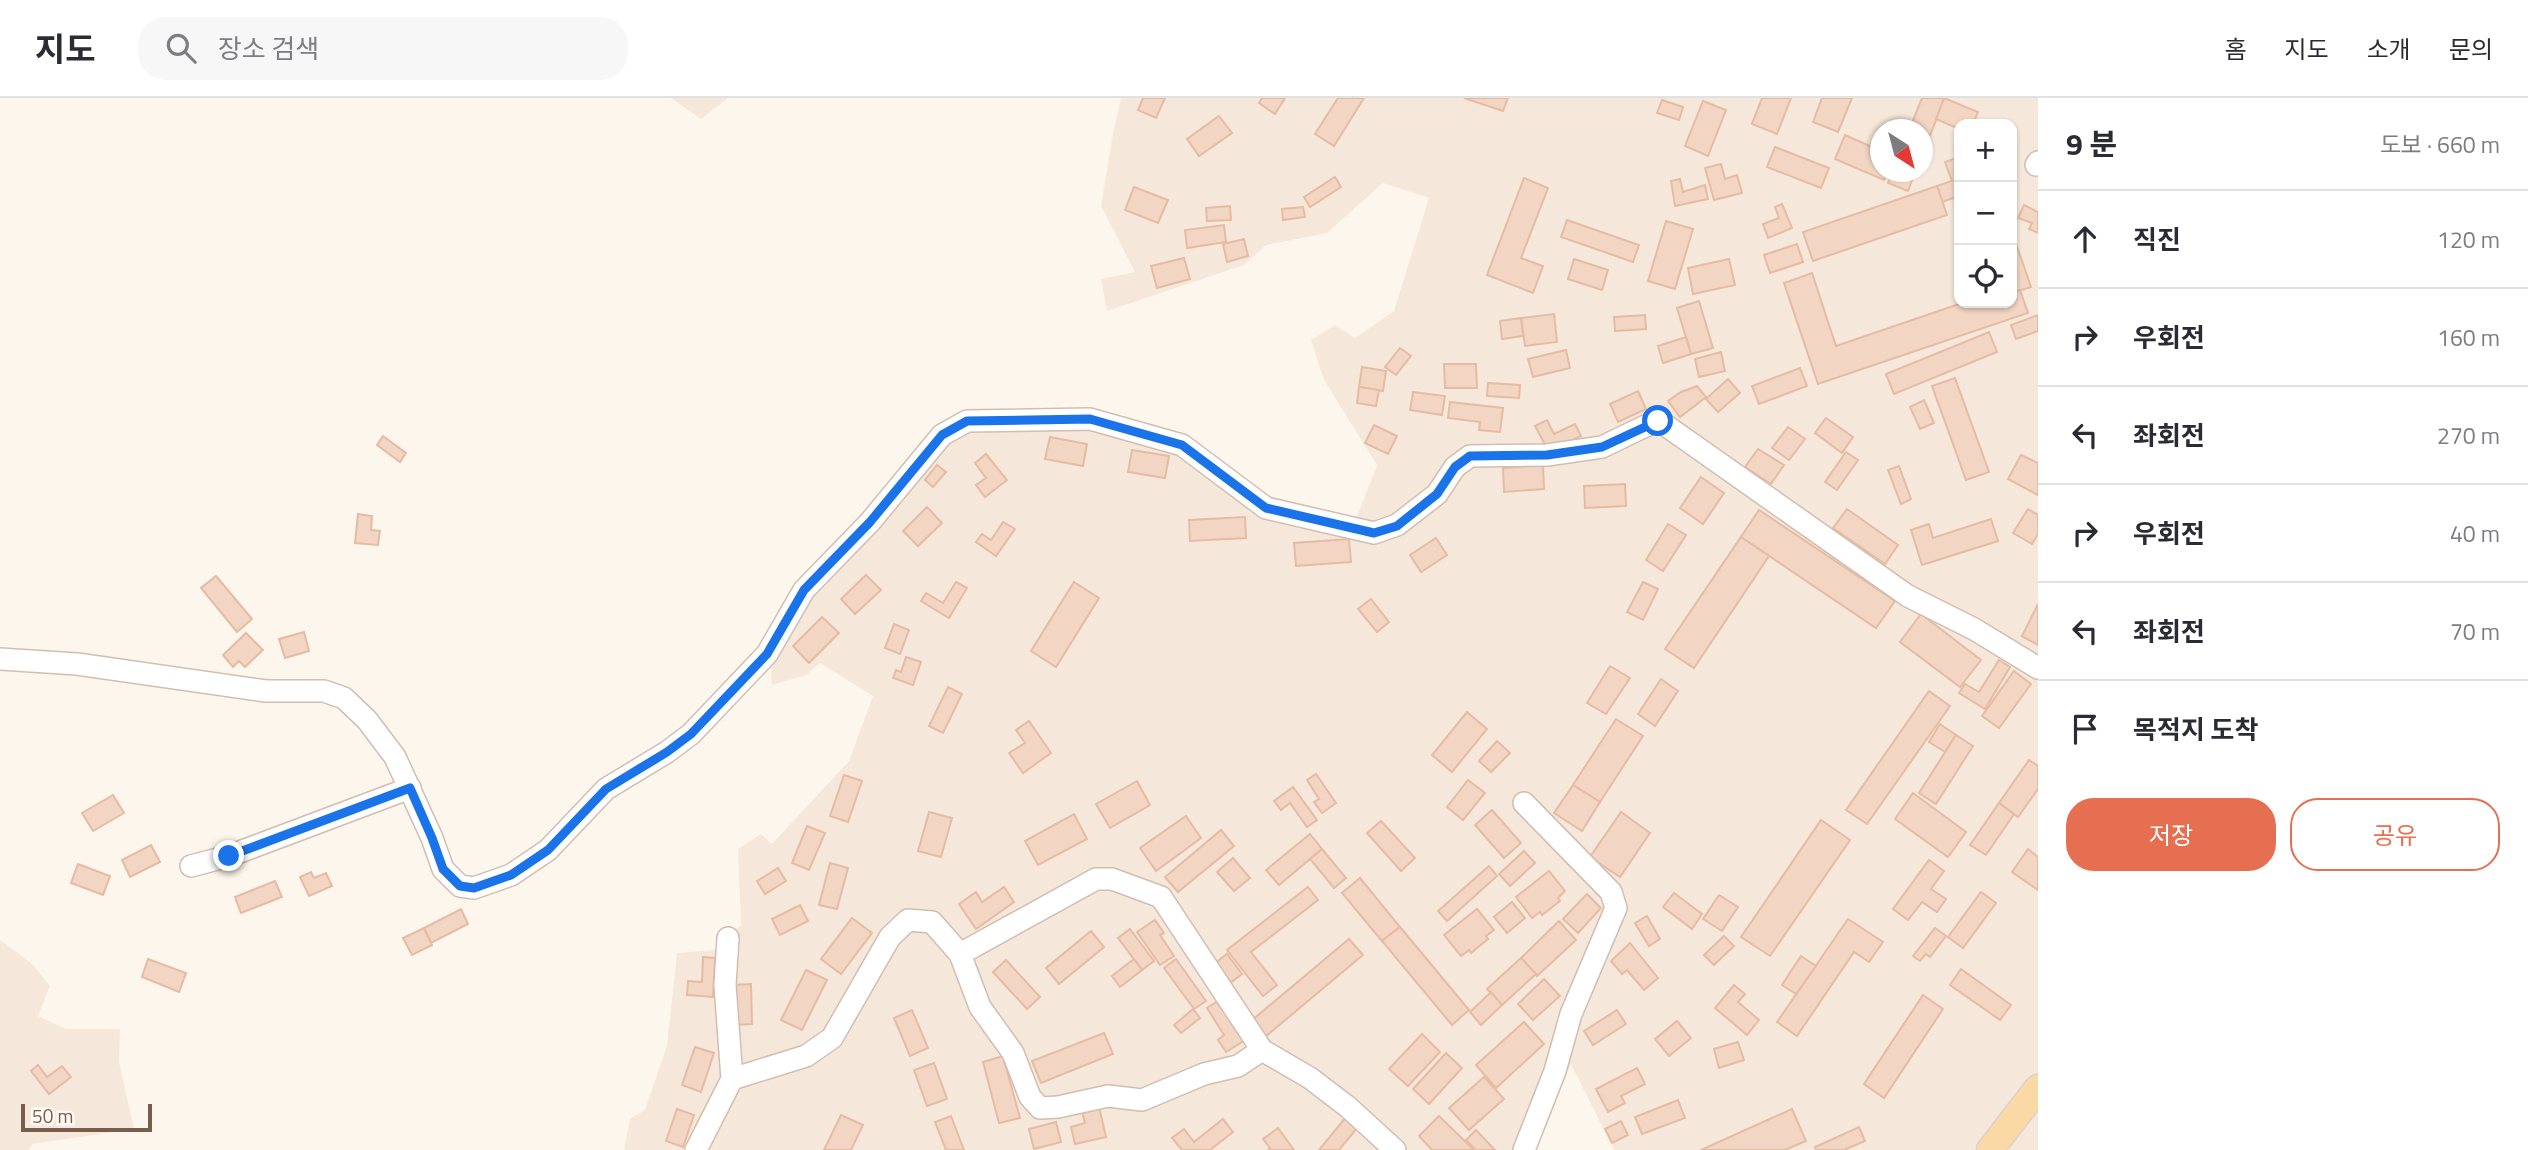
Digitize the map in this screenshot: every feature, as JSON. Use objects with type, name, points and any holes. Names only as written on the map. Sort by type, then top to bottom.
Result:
[{"type":"main road","points":[[1990,1150],[2038,1088]]},
{"type":"street","points":[[0,659],[77,664],[266,691],[324,691],[344,698],[367,720],[395,757],[432,838],[443,869],[460,886],[474,888],[511,875],[548,850],[606,789],[691,734],[767,654],[804,590],[870,522],[942,435],[967,421],[1090,419],[1182,445],[1266,508],[1374,533],[1397,526],[1437,494],[1455,467],[1470,456],[1547,455],[1602,447],[1658,421],[1908,596],[1974,629],[2038,668]]},
{"type":"street","points":[[191,866],[229,856],[410,788]]},
{"type":"street","points":[[1524,803],[1611,892],[1616,908],[1571,1014],[1555,1071],[1524,1150]]},
{"type":"street","points":[[960,954],[1096,878],[1112,878],[1161,897],[1262,1050],[1348,1107],[1395,1150]]},
{"type":"street","points":[[732,1079],[806,1056],[832,1038],[890,937],[908,920],[932,922],[960,954],[980,1007],[1013,1053],[1030,1097],[1040,1108],[1058,1107],[1108,1096],[1142,1100],[1204,1074],[1238,1066],[1262,1050]]},
{"type":"street","points":[[696,1150],[732,1079],[725,985],[728,938]]},
{"type":"shaded area","points":[[671,98],[728,98],[701,119]]},
{"type":"shaded area","points":[[1121,98],[2038,98],[2038,1150],[1614,1150],[1571,1064],[1536,1150],[624,1150],[630,1119],[645,1110],[667,1046],[677,953],[715,950],[741,925],[738,849],[761,834],[772,844],[849,761],[873,696],[820,663],[806,675],[772,685],[771,660],[791,615],[947,436],[974,430],[1049,426],[1195,447],[1204,476],[1237,483],[1286,521],[1350,535],[1377,465],[1324,380],[1311,340],[1335,325],[1355,338],[1394,311],[1429,198],[1383,183],[1327,233],[1266,245],[1244,265],[1107,311],[1101,279],[1135,272],[1101,206]]},
{"type":"shaded area","points":[[0,940],[31,963],[50,986],[38,1016],[66,1029],[120,1029],[119,1062],[134,1129],[32,1144],[29,1150],[0,1150]]},
{"type":"building","points":[[1143,98],[1165,98],[1156,118],[1138,110]]},
{"type":"building","points":[[1262,98],[1285,98],[1275,114],[1259,103]]},
{"type":"building","points":[[1338,98],[1364,98],[1334,146],[1315,134]]},
{"type":"building","points":[[1464,98],[1508,98],[1503,111]]},
{"type":"building","points":[[1762,98],[1791,98],[1777,134],[1752,124]]},
{"type":"building","points":[[1822,98],[1852,98],[1838,132],[1813,122]]},
{"type":"building","points":[[1922,98],[1945,98],[1933,128],[1933,119],[1913,119]]},
{"type":"building","points":[[1944,98],[1978,112],[1975,119],[1954,119],[1954,127],[1936,119]]},
{"type":"building","points":[[1662,100],[1683,107],[1679,120],[1657,113]]},
{"type":"building","points":[[1703,101],[1726,110],[1708,156],[1685,146]]},
{"type":"building","points":[[1219,116],[1232,133],[1199,156],[1187,139]]},
{"type":"building","points":[[1845,135],[1870,146],[1870,174],[1835,159]]},
{"type":"building","points":[[1775,147],[1829,168],[1821,188],[1767,167]]},
{"type":"building","points":[[1954,159],[1954,198],[1942,202],[1937,186],[1952,181],[1945,162]]},
{"type":"building","points":[[1721,164],[1725,179],[1737,175],[1742,193],[1714,200],[1705,168]]},
{"type":"building","points":[[1335,177],[1341,187],[1310,207],[1304,197]]},
{"type":"building","points":[[1524,178],[1548,188],[1521,258],[1543,266],[1533,293],[1487,275]]},
{"type":"building","points":[[1680,179],[1683,192],[1705,185],[1708,199],[1675,206],[1671,181]]},
{"type":"building","points":[[1888,182],[1911,182],[1908,191]]},
{"type":"building","points":[[1937,186],[1947,215],[1813,261],[1803,232]]},
{"type":"building","points":[[1134,187],[1168,200],[1158,223],[1125,210]]},
{"type":"building","points":[[1782,204],[1792,228],[1768,238],[1763,224],[1779,218],[1775,207]]},
{"type":"building","points":[[2024,205],[2038,212],[2038,233],[2029,229],[2032,223],[2018,218]]},
{"type":"building","points":[[1230,206],[1231,220],[1207,221],[1206,208]]},
{"type":"building","points":[[1303,207],[1305,217],[1283,220],[1282,209]]},
{"type":"building","points":[[1567,220],[1639,245],[1633,262],[1561,237]]},
{"type":"building","points":[[1666,221],[1693,229],[1675,289],[1648,281]]},
{"type":"building","points":[[1224,225],[1226,242],[1187,248],[1185,230]]},
{"type":"building","points":[[1244,239],[1248,256],[1227,262],[1223,244]]},
{"type":"building","points":[[1797,244],[1803,262],[1770,273],[1764,255]]},
{"type":"building","points":[[2017,246],[2031,287],[2017,291]]},
{"type":"building","points":[[1184,258],[1190,279],[1157,288],[1151,266]]},
{"type":"building","points":[[1574,259],[1608,270],[1602,290],[1568,279]]},
{"type":"building","points":[[1729,259],[1735,285],[1693,294],[1688,268]]},
{"type":"building","points":[[1812,273],[1836,346],[1954,306],[1954,308],[2017,308],[2017,291],[2020,290],[2028,313],[1818,384],[1784,283]]},
{"type":"building","points":[[1699,301],[1713,348],[1691,354],[1677,308]]},
{"type":"building","points":[[1554,314],[1557,342],[1525,346],[1521,318]]},
{"type":"building","points":[[1645,315],[1646,329],[1615,331],[1614,317]]},
{"type":"building","points":[[2038,315],[2038,331],[2016,339],[2011,325]]},
{"type":"building","points":[[1521,318],[1523,336],[1502,339],[1500,321]]},
{"type":"building","points":[[1989,332],[1997,352],[1894,394],[1886,374]]},
{"type":"building","points":[[1686,337],[1691,354],[1663,363],[1658,346]]},
{"type":"building","points":[[1400,348],[1411,356],[1396,375],[1385,367]]},
{"type":"building","points":[[1566,350],[1570,368],[1533,377],[1528,359]]},
{"type":"building","points":[[1721,352],[1725,371],[1699,377],[1695,359]]},
{"type":"building","points":[[1444,364],[1476,364],[1477,388],[1445,388]]},
{"type":"building","points":[[1362,367],[1386,371],[1383,391],[1359,387]]},
{"type":"building","points":[[1800,368],[1807,386],[1759,404],[1752,386]]},
{"type":"building","points":[[1955,378],[1989,472],[1966,480],[1932,386]]},
{"type":"building","points":[[1728,379],[1740,393],[1718,412],[1706,399]]},
{"type":"building","points":[[1488,383],[1520,385],[1519,398],[1487,396]]},
{"type":"building","points":[[1697,386],[1706,397],[1680,417],[1668,401]]},
{"type":"building","points":[[1359,387],[1379,390],[1376,406],[1357,403]]},
{"type":"building","points":[[1638,391],[1646,409],[1618,422],[1610,404]]},
{"type":"building","points":[[1413,392],[1445,396],[1442,415],[1410,410]]},
{"type":"building","points":[[1924,400],[1934,423],[1920,429],[1910,407]]},
{"type":"building","points":[[1450,402],[1503,408],[1500,432],[1479,430],[1480,422],[1448,418]]},
{"type":"building","points":[[1826,418],[1853,437],[1842,453],[1815,433]]},
{"type":"building","points":[[1547,420],[1554,434],[1575,424],[1581,436],[1549,452],[1535,426]]},
{"type":"building","points":[[1374,425],[1397,436],[1388,454],[1365,443]]},
{"type":"building","points":[[1788,427],[1805,439],[1789,460],[1772,448]]},
{"type":"building","points":[[383,436],[406,453],[400,462],[377,445]]},
{"type":"building","points":[[1050,437],[1087,444],[1083,466],[1045,459]]},
{"type":"building","points":[[1758,449],[1784,465],[1771,484],[1745,467]]},
{"type":"building","points":[[1132,450],[1169,456],[1165,478],[1128,472]]},
{"type":"building","points":[[1846,452],[1858,460],[1837,490],[1825,482]]},
{"type":"building","points":[[986,454],[1007,480],[985,497],[976,485],[986,478],[975,463]]},
{"type":"building","points":[[2021,455],[2038,463],[2038,495],[2008,479]]},
{"type":"building","points":[[937,465],[946,472],[933,487],[925,480]]},
{"type":"building","points":[[1543,465],[1544,489],[1504,492],[1503,468]]},
{"type":"building","points":[[1899,466],[1911,499],[1901,504],[1888,470]]},
{"type":"building","points":[[1701,477],[1724,493],[1703,524],[1680,508]]},
{"type":"building","points":[[1625,484],[1626,506],[1585,508],[1584,486]]},
{"type":"building","points":[[927,507],[942,523],[918,546],[903,531]]},
{"type":"building","points":[[1847,509],[1898,545],[1885,564],[1833,528]]},
{"type":"building","points":[[2028,509],[2038,515],[2038,534],[2032,544],[2013,533]]},
{"type":"building","points":[[1759,510],[1895,601],[1876,628],[1741,537]]},
{"type":"building","points":[[358,514],[372,516],[371,530],[380,531],[378,545],[355,543]]},
{"type":"building","points":[[1245,517],[1246,538],[1190,541],[1189,520]]},
{"type":"building","points":[[1991,519],[1998,541],[1922,565],[1911,530],[1929,524],[1933,538]]},
{"type":"building","points":[[1003,522],[1015,529],[996,556],[976,542],[982,534],[991,540]]},
{"type":"building","points":[[1668,524],[1686,535],[1663,571],[1646,560]]},
{"type":"building","points":[[1741,537],[1769,556],[1694,668],[1665,649]]},
{"type":"building","points":[[1436,538],[1447,555],[1421,572],[1410,555]]},
{"type":"building","points":[[1349,539],[1351,562],[1296,566],[1294,543]]},
{"type":"building","points":[[866,575],[881,590],[855,614],[841,599]]},
{"type":"building","points":[[216,576],[252,619],[237,632],[201,588]]},
{"type":"building","points":[[956,582],[967,588],[949,618],[921,601],[926,593],[943,603]]},
{"type":"building","points":[[1074,582],[1099,598],[1056,667],[1031,651]]},
{"type":"building","points":[[1643,582],[1658,589],[1643,620],[1627,612]]},
{"type":"building","points":[[1371,599],[1389,622],[1377,632],[1358,609]]},
{"type":"building","points":[[2038,604],[2038,645],[2022,636]]},
{"type":"building","points":[[1921,614],[1981,660],[1960,687],[1900,642]]},
{"type":"building","points":[[822,617],[839,633],[809,663],[793,646]]},
{"type":"building","points":[[894,624],[909,630],[900,654],[885,648]]},
{"type":"building","points":[[304,632],[309,651],[285,658],[279,639]]},
{"type":"building","points":[[246,633],[263,650],[245,667],[239,661],[233,667],[223,655]]},
{"type":"building","points":[[906,657],[921,662],[913,685],[893,678],[896,670],[901,672]]},
{"type":"building","points":[[1999,660],[2010,667],[1985,709],[1959,693],[1965,684],[1979,692]]},
{"type":"building","points":[[1610,666],[1630,678],[1606,714],[1587,703]]},
{"type":"building","points":[[2014,671],[2031,684],[1999,728],[1982,716]]},
{"type":"building","points":[[1661,679],[1678,691],[1655,726],[1638,714]]},
{"type":"building","points":[[948,687],[962,694],[943,733],[929,726]]},
{"type":"building","points":[[1929,691],[1950,706],[1867,824],[1846,810]]},
{"type":"building","points":[[1467,712],[1487,729],[1452,772],[1432,755]]},
{"type":"building","points":[[1616,719],[1643,736],[1600,802],[1573,785]]},
{"type":"building","points":[[1029,721],[1051,753],[1023,773],[1009,753],[1025,743],[1016,730]]},
{"type":"building","points":[[1940,724],[1956,735],[1945,752],[1929,742]]},
{"type":"building","points":[[1956,735],[1973,746],[1936,804],[1919,793]]},
{"type":"building","points":[[1497,741],[1510,753],[1491,772],[1479,761]]},
{"type":"building","points":[[2029,760],[2038,766],[2038,789],[2018,817],[1999,803]]},
{"type":"building","points":[[1316,774],[1336,803],[1322,813],[1314,802],[1319,799],[1307,780]]},
{"type":"building","points":[[844,775],[862,781],[848,822],[830,816]]},
{"type":"building","points":[[1468,780],[1485,793],[1463,820],[1447,807]]},
{"type":"building","points":[[1137,781],[1150,805],[1110,828],[1096,804]]},
{"type":"building","points":[[1573,785],[1600,802],[1582,831],[1554,813]]},
{"type":"building","points":[[1293,787],[1317,820],[1307,827],[1290,803],[1281,810],[1274,801]]},
{"type":"building","points":[[1913,793],[1966,832],[1948,857],[1895,819]]},
{"type":"building","points":[[113,795],[124,813],[93,831],[82,813]]},
{"type":"building","points":[[1999,803],[2014,814],[1986,855],[1970,845]]},
{"type":"building","points":[[1492,810],[1521,843],[1504,858],[1475,825]]},
{"type":"building","points":[[929,812],[952,818],[941,857],[918,851]]},
{"type":"building","points":[[1621,812],[1650,833],[1620,877],[1590,857]]},
{"type":"building","points":[[1074,814],[1087,839],[1038,865],[1025,841]]},
{"type":"building","points":[[1186,816],[1201,838],[1156,871],[1140,848]]},
{"type":"building","points":[[1821,820],[1850,840],[1770,956],[1741,937]]},
{"type":"building","points":[[1381,821],[1415,858],[1401,871],[1367,833]]},
{"type":"building","points":[[807,826],[825,833],[809,870],[792,863]]},
{"type":"building","points":[[1221,830],[1234,846],[1178,892],[1165,877]]},
{"type":"building","points":[[1310,834],[1322,849],[1279,885],[1266,870]]},
{"type":"building","points":[[151,845],[160,862],[130,877],[122,860]]},
{"type":"building","points":[[1322,849],[1346,878],[1334,888],[1310,859]]},
{"type":"building","points":[[2028,849],[2038,857],[2038,890],[2012,872]]},
{"type":"building","points":[[1524,851],[1535,863],[1510,886],[1499,874]]},
{"type":"building","points":[[1233,858],[1250,878],[1234,891],[1217,872]]},
{"type":"building","points":[[1929,860],[1944,871],[1931,889],[1946,899],[1937,912],[1922,902],[1908,920],[1893,909]]},
{"type":"building","points":[[830,863],[848,868],[837,909],[819,905]]},
{"type":"building","points":[[78,864],[110,876],[103,895],[71,883]]},
{"type":"building","points":[[1489,866],[1497,876],[1447,921],[1438,911]]},
{"type":"building","points":[[778,868],[786,881],[765,894],[757,881]]},
{"type":"building","points":[[1549,871],[1565,891],[1558,898],[1560,901],[1542,915],[1540,912],[1532,918],[1516,897]]},
{"type":"building","points":[[311,872],[314,878],[326,873],[332,886],[309,896],[300,877]]},
{"type":"building","points":[[1360,878],[1400,927],[1382,941],[1342,893]]},
{"type":"building","points":[[275,881],[282,897],[241,913],[235,897]]},
{"type":"building","points":[[1004,887],[1014,902],[976,929],[959,904],[976,892],[982,902]]},
{"type":"building","points":[[1308,887],[1318,900],[1251,952],[1277,985],[1263,996],[1227,950]]},
{"type":"building","points":[[1981,892],[1996,903],[1963,948],[1948,937]]},
{"type":"building","points":[[1674,893],[1702,914],[1692,929],[1663,907]]},
{"type":"building","points":[[1587,894],[1601,908],[1578,933],[1563,919]]},
{"type":"building","points":[[1719,895],[1738,907],[1722,931],[1703,919]]},
{"type":"building","points":[[1512,902],[1525,918],[1507,933],[1494,917]]},
{"type":"building","points":[[800,905],[808,921],[780,935],[772,919]]},
{"type":"building","points":[[461,909],[468,924],[431,943],[424,928]]},
{"type":"building","points":[[1477,909],[1494,930],[1486,936],[1488,939],[1471,953],[1469,950],[1461,956],[1444,935]]},
{"type":"building","points":[[1647,916],[1660,939],[1649,946],[1635,923]]},
{"type":"building","points":[[852,918],[872,933],[841,974],[821,959]]},
{"type":"building","points":[[1848,919],[1883,942],[1869,962],[1854,952],[1797,1036],[1777,1022]]},
{"type":"building","points":[[1155,920],[1164,933],[1160,935],[1174,956],[1160,965],[1137,932]]},
{"type":"building","points":[[1559,921],[1576,940],[1537,976],[1521,958]]},
{"type":"building","points":[[1400,927],[1469,1010],[1452,1025],[1382,941]]},
{"type":"building","points":[[424,928],[432,945],[412,955],[403,938]]},
{"type":"building","points":[[1935,928],[1946,936],[1930,957],[1926,954],[1920,961],[1913,956]]},
{"type":"building","points":[[1130,929],[1154,961],[1142,970],[1118,938]]},
{"type":"building","points":[[1091,931],[1104,947],[1059,984],[1046,968]]},
{"type":"building","points":[[1724,936],[1734,946],[1714,965],[1704,955]]},
{"type":"building","points":[[1349,939],[1363,955],[1265,1037],[1251,1021]]},
{"type":"building","points":[[1630,943],[1658,978],[1644,990],[1627,970],[1622,974],[1611,961]]},
{"type":"building","points":[[1227,954],[1242,974],[1229,984],[1214,964]]},
{"type":"building","points":[[1801,956],[1816,966],[1796,994],[1782,985]]},
{"type":"building","points":[[703,957],[715,958],[713,997],[687,995],[688,981],[702,982]]},
{"type":"building","points":[[1521,958],[1536,974],[1502,1005],[1487,989]]},
{"type":"building","points":[[148,959],[186,973],[179,992],[142,977]]},
{"type":"building","points":[[1134,959],[1142,970],[1120,987],[1112,976]]},
{"type":"building","points":[[1176,959],[1206,1001],[1194,1009],[1164,968]]},
{"type":"building","points":[[1006,960],[1040,997],[1027,1009],[993,972]]},
{"type":"building","points":[[1961,969],[2011,1005],[2000,1020],[1950,985]]},
{"type":"building","points":[[806,970],[827,980],[802,1030],[781,1020]]},
{"type":"building","points":[[1544,979],[1560,996],[1533,1020],[1518,1004]]},
{"type":"building","points":[[751,984],[752,1024],[733,1025],[732,985]]},
{"type":"building","points":[[1734,985],[1745,994],[1738,1002],[1759,1020],[1747,1035],[1715,1008]]},
{"type":"building","points":[[1491,992],[1502,1005],[1481,1025],[1470,1012]]},
{"type":"building","points":[[1923,995],[1943,1009],[1884,1098],[1864,1084]]},
{"type":"building","points":[[1221,999],[1247,1039],[1226,1052],[1218,1040],[1224,1035],[1207,1008]]},
{"type":"building","points":[[1193,1009],[1200,1018],[1181,1033],[1174,1025]]},
{"type":"building","points":[[912,1010],[928,1048],[910,1056],[894,1018]]},
{"type":"building","points":[[1617,1010],[1626,1024],[1593,1045],[1584,1031]]},
{"type":"building","points":[[1677,1021],[1691,1038],[1669,1056],[1655,1039]]},
{"type":"building","points":[[1524,1022],[1544,1044],[1496,1088],[1476,1065]]},
{"type":"building","points":[[1104,1033],[1113,1054],[1041,1083],[1032,1061]]},
{"type":"building","points":[[1422,1034],[1440,1052],[1408,1086],[1389,1069]]},
{"type":"building","points":[[1738,1042],[1744,1060],[1719,1068],[1714,1049]]},
{"type":"building","points":[[695,1047],[714,1053],[701,1092],[682,1085]]},
{"type":"building","points":[[1446,1053],[1462,1068],[1429,1104],[1413,1089]]},
{"type":"building","points":[[1003,1056],[1020,1118],[999,1123],[983,1062]]},
{"type":"building","points":[[934,1063],[947,1099],[927,1106],[914,1070]]},
{"type":"building","points":[[38,1065],[47,1077],[62,1066],[71,1077],[49,1094],[31,1071]]},
{"type":"building","points":[[1637,1068],[1645,1084],[1621,1096],[1625,1103],[1608,1112],[1596,1089]]},
{"type":"building","points":[[1484,1077],[1504,1099],[1469,1130],[1449,1108]]},
{"type":"building","points":[[1678,1100],[1685,1118],[1642,1134],[1635,1117]]},
{"type":"building","points":[[1099,1107],[1106,1137],[1075,1144],[1071,1127],[1085,1123],[1082,1111]]},
{"type":"building","points":[[677,1109],[694,1115],[683,1147],[666,1141]]},
{"type":"building","points":[[1792,1109],[1806,1141],[1785,1150],[1701,1150]]},
{"type":"building","points":[[841,1115],[863,1125],[851,1150],[824,1150]]},
{"type":"building","points":[[951,1116],[964,1150],[946,1150],[935,1122]]},
{"type":"building","points":[[1439,1116],[1472,1150],[1432,1150],[1419,1136]]},
{"type":"building","points":[[1346,1117],[1358,1127],[1339,1150],[1319,1150]]},
{"type":"building","points":[[1223,1119],[1233,1132],[1210,1150],[1182,1150],[1172,1138],[1184,1129],[1194,1142]]},
{"type":"building","points":[[1621,1121],[1628,1135],[1612,1143],[1605,1129]]},
{"type":"building","points":[[1056,1122],[1061,1142],[1034,1149],[1029,1129]]},
{"type":"building","points":[[1859,1127],[1865,1141],[1844,1150],[1816,1150],[1815,1147]]},
{"type":"building","points":[[1278,1128],[1294,1150],[1268,1150],[1270,1148],[1263,1139]]},
{"type":"building","points":[[1476,1130],[1495,1150],[1476,1150],[1466,1140]]},
{"type":"route","points":[[229,856],[410,788],[443,869],[460,886],[474,888],[511,875],[548,850],[606,789],[691,734],[767,654],[804,590],[870,522],[942,435],[967,421],[1090,419],[1182,445],[1266,508],[1374,533],[1397,526],[1437,494],[1455,467],[1470,456],[1547,455],[1602,447],[1658,421]]}]
